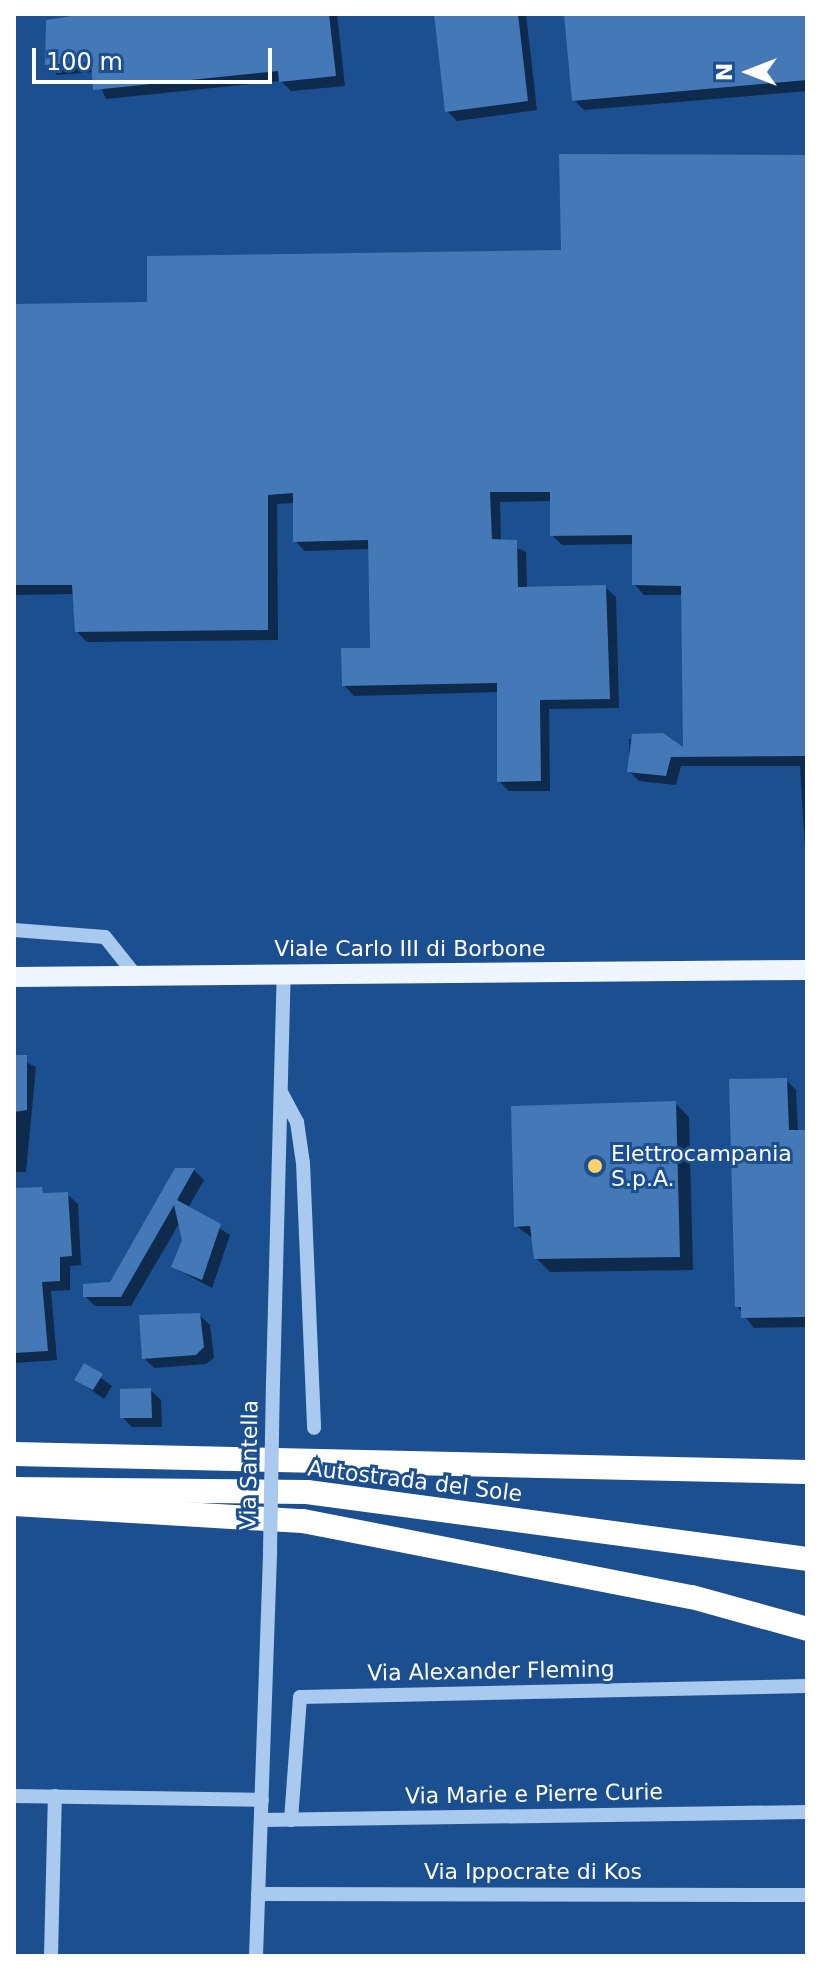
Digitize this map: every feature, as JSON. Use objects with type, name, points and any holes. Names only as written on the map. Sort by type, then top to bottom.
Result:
[{"type":"highway","name":"Autostrada del Sole","points":[[14,1454],[807,1469]]},
{"type":"highway","name":"Autostrada del Sole","points":[[14,1489],[307,1492],[807,1559]]},
{"type":"highway","points":[[14,1504],[303,1521],[692,1597],[807,1629]]},
{"type":"main road","name":"Viale Carlo III di Borbone","points":[[14,977],[807,970]]},
{"type":"street","points":[[14,930],[105,937],[136,976]]},
{"type":"street","name":"Via Santella","points":[[256,1956],[270,1551],[284,974]]},
{"type":"street","points":[[281,1092],[297,1122],[303,1163],[314,1428]]},
{"type":"street","name":"Via Alexander Fleming","points":[[291,1820],[300,1697],[807,1686]]},
{"type":"street","points":[[14,1796],[262,1800]]},
{"type":"street","points":[[51,1956],[55,1796]]},
{"type":"street","name":"Via Marie e Pierre Curie","points":[[261,1820],[807,1812]]},
{"type":"street","name":"Via Ippocrate di Kos","points":[[258,1894],[807,1895]]},
{"type":"building","points":[[85,14],[329,14],[336,76],[279,82],[278,71],[93,90],[91,62],[45,65],[46,20]]},
{"type":"building","points":[[434,14],[518,14],[528,101],[445,112]]},
{"type":"building","points":[[564,14],[807,14],[807,80],[572,101]]},
{"type":"building","points":[[559,154],[807,155],[807,756],[671,757],[666,776],[627,772],[632,734],[663,733],[683,747],[681,586],[632,585],[632,535],[550,536],[550,492],[490,492],[492,539],[517,540],[518,587],[606,585],[610,699],[540,700],[541,781],[497,782],[497,683],[342,686],[341,648],[370,648],[368,540],[293,542],[293,493],[268,495],[268,630],[75,632],[72,585],[14,585],[14,304],[147,302],[147,256],[561,250]]},
{"type":"building","points":[[14,1055],[27,1055],[27,1110],[14,1112]]},
{"type":"building","points":[[787,1078],[789,1130],[807,1130],[807,1317],[741,1318],[741,1307],[735,1307],[729,1079]]},
{"type":"building","name":"Elettrocampania S.p.A.","points":[[676,1101],[680,1257],[534,1259],[530,1226],[514,1227],[511,1106]]},
{"type":"building","points":[[175,1168],[195,1168],[177,1200],[221,1224],[202,1280],[171,1267],[182,1240],[174,1205],[121,1297],[83,1297],[83,1284],[110,1282]]},
{"type":"building","points":[[42,1187],[43,1193],[68,1192],[72,1256],[60,1257],[60,1281],[42,1282],[48,1351],[14,1353],[14,1188]]},
{"type":"building","points":[[200,1313],[204,1347],[196,1355],[142,1359],[139,1315]]},
{"type":"building","points":[[84,1363],[103,1374],[93,1390],[74,1380]]},
{"type":"building","points":[[151,1388],[152,1418],[120,1418],[120,1389]]},
{"type":"place","name":"Elettrocampania S.p.A.","points":[[595,1166]]}]
